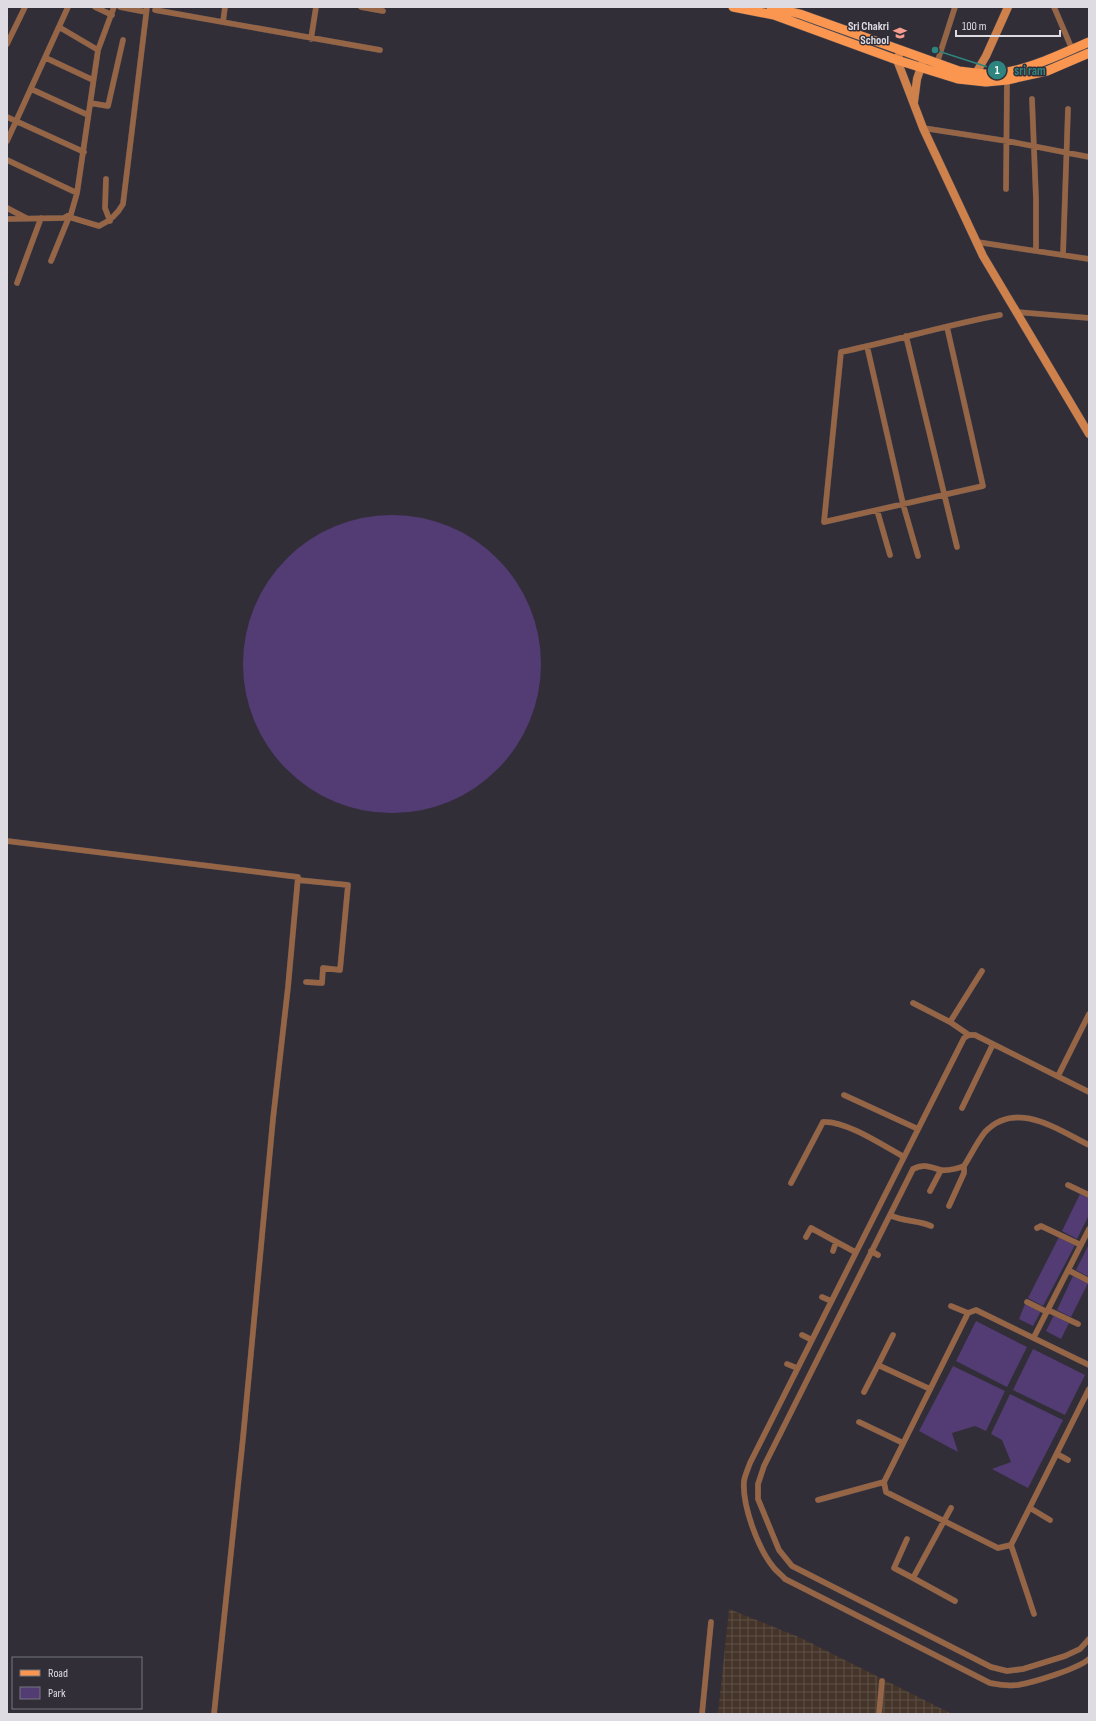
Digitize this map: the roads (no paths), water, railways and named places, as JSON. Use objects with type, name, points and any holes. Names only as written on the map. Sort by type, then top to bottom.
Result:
[{"type":"main road","points":[[733,7],[774,15],[897,60],[937,63],[959,71],[976,73],[1001,73],[1027,67],[1089,42]]},
{"type":"main road","points":[[771,7],[802,11],[901,50],[923,63],[958,79],[986,82],[1008,80],[1047,71],[1089,53]]},
{"type":"street","points":[[7,44],[25,7]]},
{"type":"street","points":[[7,142],[68,7]]},
{"type":"street","points":[[95,7],[112,15]]},
{"type":"street","points":[[51,261],[71,214],[77,193],[98,50],[114,7]]},
{"type":"street","points":[[7,220],[69,217],[99,226],[110,221],[120,210],[123,204],[147,10],[120,7]]},
{"type":"street","points":[[223,22],[225,7]]},
{"type":"street","points":[[311,38],[316,7]]},
{"type":"street","points":[[361,7],[383,11]]},
{"type":"street","points":[[937,63],[955,7]]},
{"type":"street","points":[[1054,7],[1072,49]]},
{"type":"street","points":[[976,73],[1010,8]]},
{"type":"street","points":[[154,10],[380,50]]},
{"type":"street","points":[[58,27],[98,50]]},
{"type":"street","points":[[90,104],[108,106],[123,40]]},
{"type":"street","points":[[901,50],[897,60],[913,105],[983,256],[1089,434]]},
{"type":"street","points":[[46,58],[94,80]]},
{"type":"street","points":[[913,105],[914,92],[923,63]]},
{"type":"street","points":[[1006,189],[1008,80]]},
{"type":"street","points":[[31,89],[88,115]]},
{"type":"street","points":[[1032,99],[1035,147],[1036,251]]},
{"type":"street","points":[[1063,254],[1068,109]]},
{"type":"street","points":[[7,117],[84,152]]},
{"type":"street","points":[[923,128],[1007,141],[1089,157]]},
{"type":"street","points":[[7,160],[77,193]]},
{"type":"street","points":[[106,179],[105,208],[110,221]]},
{"type":"street","points":[[7,208],[27,218]]},
{"type":"street","points":[[17,283],[41,218]]},
{"type":"street","points":[[977,242],[1089,259]]},
{"type":"street","points":[[1016,312],[1089,318]]},
{"type":"street","points":[[947,326],[983,486],[824,522],[841,352],[947,326],[1000,315]]},
{"type":"street","points":[[906,336],[957,547]]},
{"type":"street","points":[[868,346],[903,504],[918,556]]},
{"type":"street","points":[[877,510],[890,555]]},
{"type":"street","points":[[7,841],[298,877],[298,880],[348,884],[340,970],[323,968],[322,983],[306,982]]},
{"type":"street","points":[[214,1714],[298,880]]},
{"type":"street","points":[[950,1022],[982,971]]},
{"type":"street","points":[[913,1003],[950,1022],[969,1035]]},
{"type":"street","points":[[1058,1076],[1089,1014]]},
{"type":"street","points":[[1089,1092],[975,1035],[969,1035],[964,1038],[797,1368],[750,1463],[744,1480],[745,1497],[753,1528],[763,1552],[774,1568],[785,1578],[990,1683],[1006,1686],[1018,1685],[1071,1669],[1089,1659]]},
{"type":"street","points":[[962,1108],[993,1044]]},
{"type":"street","points":[[844,1094],[918,1129]]},
{"type":"street","points":[[949,1206],[964,1173],[964,1166],[986,1132],[1000,1122],[1015,1117],[1031,1118],[1049,1125],[1089,1145]]},
{"type":"street","points":[[791,1183],[823,1122],[831,1121],[846,1126],[904,1157]]},
{"type":"street","points":[[964,1166],[949,1170],[941,1170],[931,1166],[920,1165],[913,1169],[764,1466],[758,1484],[758,1499],[779,1550],[792,1566],[991,1668],[1007,1671],[1023,1669],[1065,1656],[1080,1649],[1089,1639]]},
{"type":"street","points":[[930,1191],[941,1170]]},
{"type":"street","points":[[1068,1185],[1089,1195]]},
{"type":"street","points":[[890,1215],[897,1219],[925,1223],[931,1226]]},
{"type":"street","points":[[1037,1228],[1040,1226],[1081,1245]]},
{"type":"street","points":[[806,1237],[811,1228],[855,1252]]},
{"type":"street","points":[[1034,1337],[1089,1229]]},
{"type":"street","points":[[833,1250],[836,1242]]},
{"type":"street","points":[[871,1251],[878,1255]]},
{"type":"street","points":[[1068,1270],[1089,1281]]},
{"type":"street","points":[[822,1297],[831,1302]]},
{"type":"street","points":[[1028,1302],[1078,1324]]},
{"type":"street","points":[[950,1306],[968,1313],[976,1310],[1089,1365]]},
{"type":"street","points":[[968,1313],[884,1482],[886,1492],[998,1548],[1011,1545]]},
{"type":"street","points":[[802,1335],[812,1340]]},
{"type":"street","points":[[864,1392],[893,1335]]},
{"type":"street","points":[[787,1364],[797,1368]]},
{"type":"street","points":[[878,1365],[930,1389]]},
{"type":"street","points":[[1034,1614],[1011,1545],[1089,1389]]},
{"type":"street","points":[[859,1422],[903,1443]]},
{"type":"street","points":[[1057,1454],[1068,1460]]},
{"type":"street","points":[[818,1500],[884,1482]]},
{"type":"street","points":[[914,1578],[951,1508]]},
{"type":"street","points":[[1030,1508],[1050,1520]]},
{"type":"street","points":[[907,1539],[894,1568],[955,1601]]},
{"type":"street","points":[[702,1714],[711,1622]]},
{"type":"street","points":[[878,1714],[882,1681]]},
{"type":"place","name":"Sri Chakri School","points":[[900,33]]},
{"type":"place","name":"sri ram","points":[[935,50]]}]
